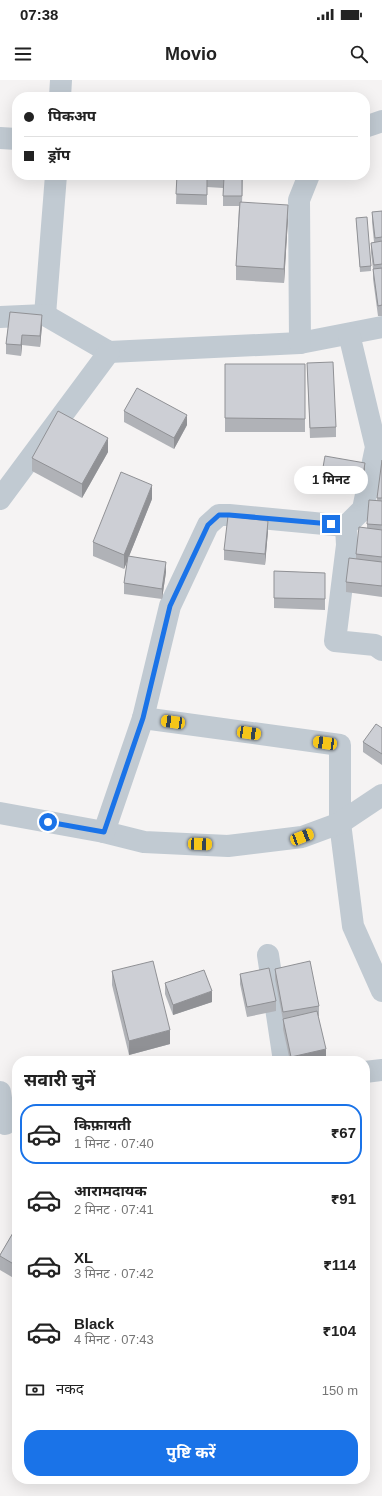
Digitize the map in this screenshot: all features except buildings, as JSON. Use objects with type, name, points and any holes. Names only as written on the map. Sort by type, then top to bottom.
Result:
[{"type":"street","points":[[60,92],[61,80]]},
{"type":"street","points":[[370,125],[382,120]]},
{"type":"street","points":[[0,138],[12,139]]},
{"type":"street","points":[[45,315],[56,180]]},
{"type":"street","points":[[300,343],[300,200],[307,180]]},
{"type":"street","points":[[0,317],[45,315],[109,352],[300,343],[382,327]]},
{"type":"street","points":[[349,334],[379,447],[363,509],[346,526],[347,545],[335,641],[375,645],[382,650]]},
{"type":"street","points":[[0,499],[109,352]]},
{"type":"street","points":[[104,832],[143,718],[170,606],[208,525],[219,515],[229,515],[346,526]]},
{"type":"street","points":[[143,718],[340,745],[340,823],[353,926],[382,991]]},
{"type":"street","points":[[0,813],[104,832],[144,842],[228,846],[302,837],[340,823],[382,795]]},
{"type":"street","points":[[268,955],[283,1056]]},
{"type":"street","points":[[370,1071],[382,1070]]},
{"type":"street","points":[[0,1092],[7,1124]]},
{"type":"route","points":[[48,822],[104,832],[143,718],[170,606],[208,525],[219,515],[331,524]]}]
